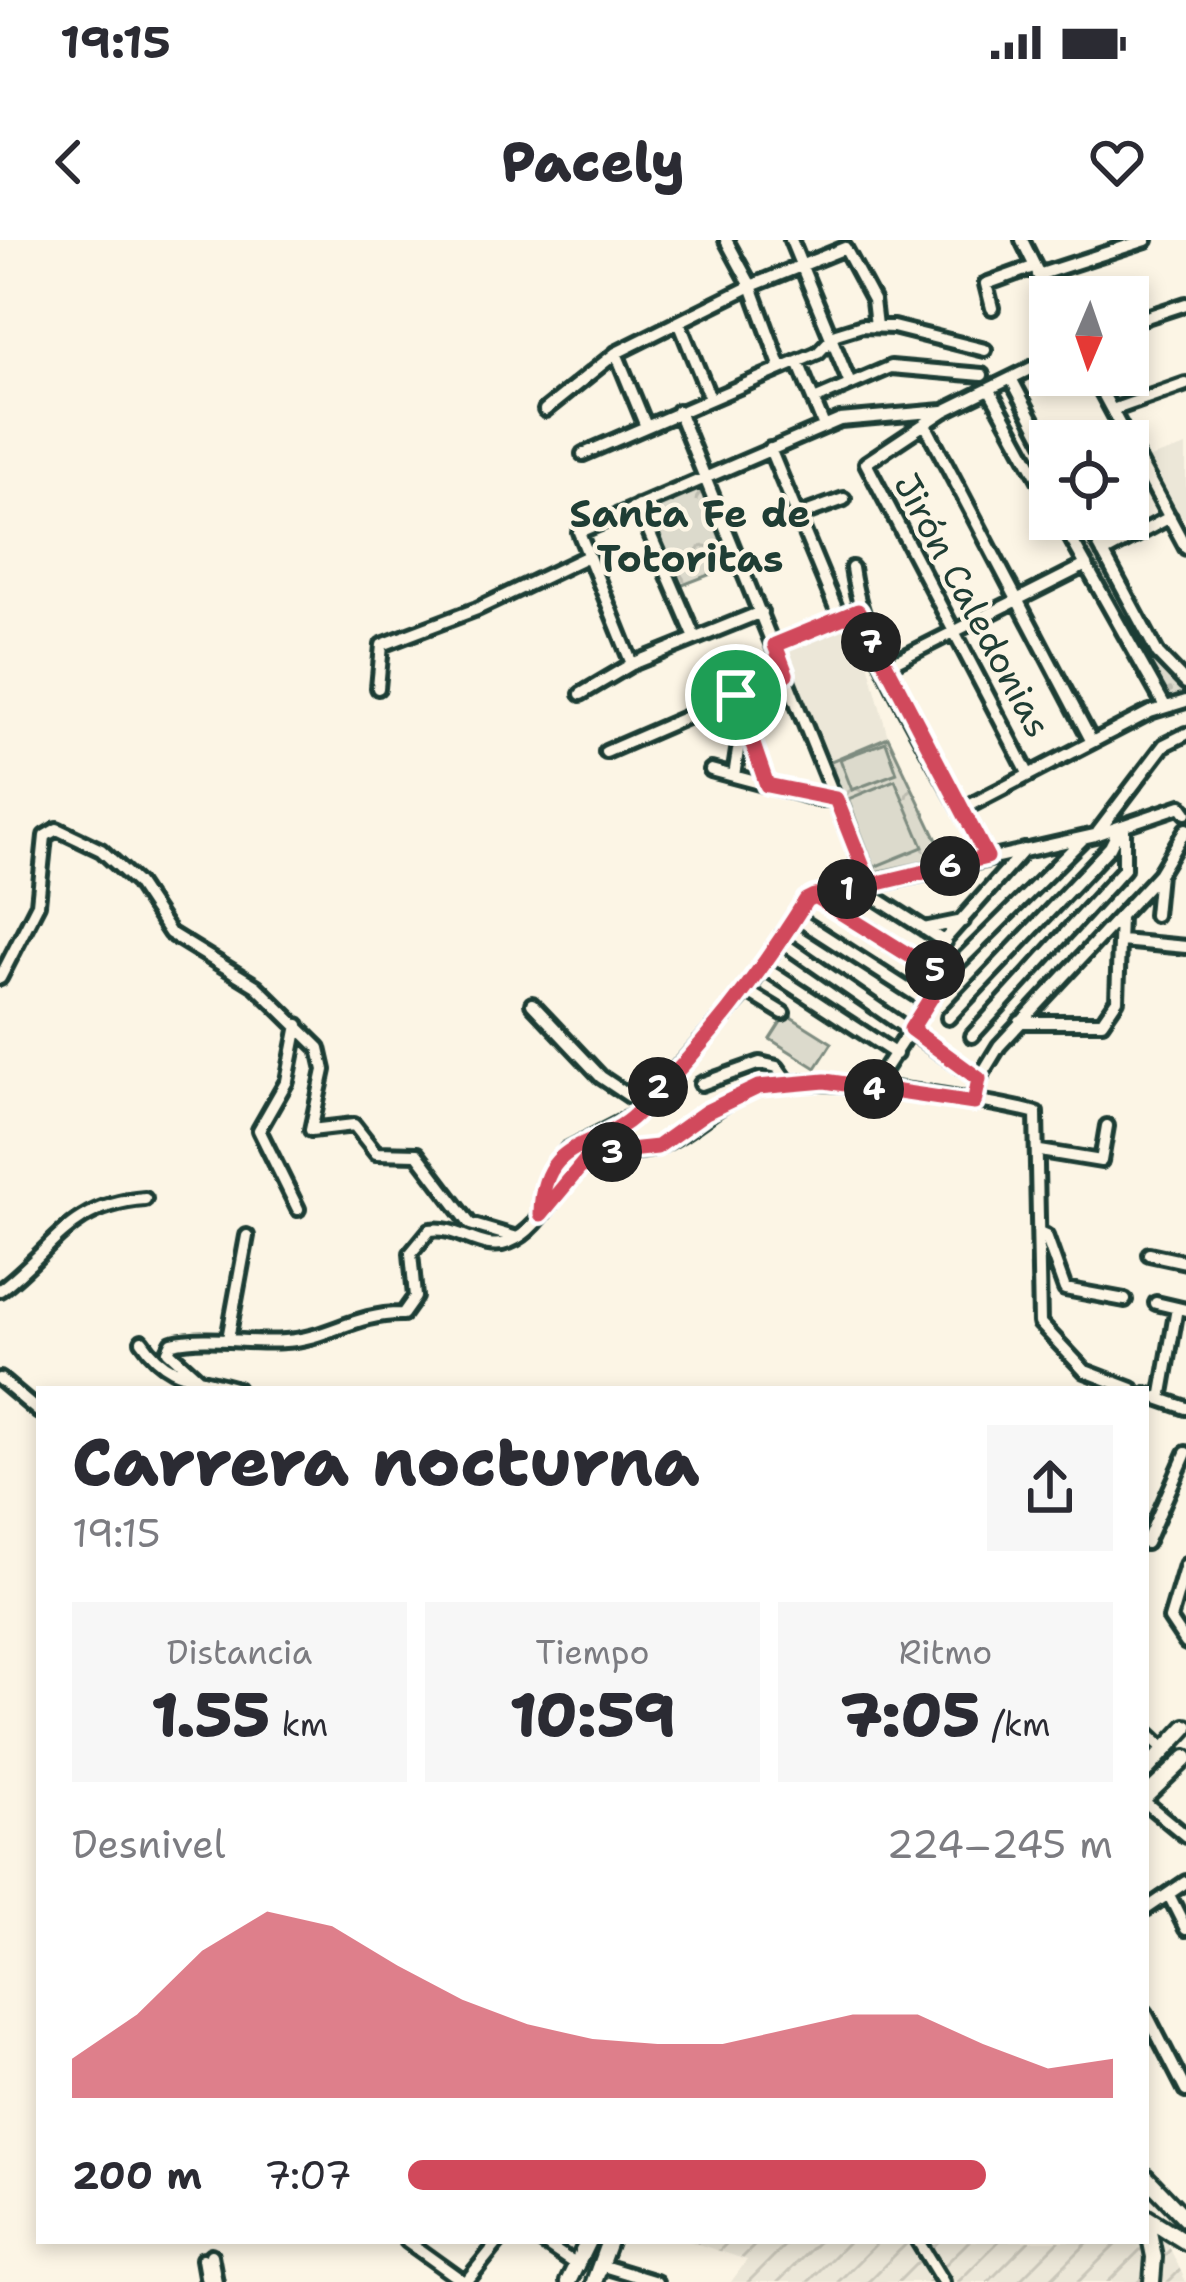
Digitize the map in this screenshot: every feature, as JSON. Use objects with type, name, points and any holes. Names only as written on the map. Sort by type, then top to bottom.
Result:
[{"type":"main road","points":[[1149,1767],[1186,1727]]},
{"type":"main road","points":[[1149,1797],[1186,1758]]},
{"type":"main road","points":[[1149,2180],[1186,2219]]},
{"type":"main road","points":[[1149,2219],[1186,2242]]},
{"type":"main road","points":[[1149,2232],[1152,2282]]},
{"type":"main road","points":[[568,2282],[587,2244]]},
{"type":"main road","points":[[594,2282],[607,2244]]},
{"type":"street","points":[[726,240],[751,286],[781,368]]},
{"type":"street","points":[[791,240],[850,384]]},
{"type":"street","points":[[1022,240],[1039,276]]},
{"type":"street","points":[[992,308],[986,284],[1146,240]]},
{"type":"street","points":[[545,410],[616,353],[751,286],[847,248],[873,300],[876,326]]},
{"type":"street","points":[[1149,316],[1186,304]]},
{"type":"street","points":[[679,322],[709,396]]},
{"type":"street","points":[[583,454],[818,353],[829,339],[849,328],[876,326],[985,350]]},
{"type":"street","points":[[616,353],[645,424]]},
{"type":"street","points":[[798,362],[824,426]]},
{"type":"street","points":[[814,400],[891,367],[982,375]]},
{"type":"street","points":[[1029,372],[944,411],[926,426],[1092,742]]},
{"type":"street","points":[[1013,382],[1033,420]]},
{"type":"street","points":[[1115,409],[1186,384]]},
{"type":"street","points":[[991,392],[1029,462]]},
{"type":"street","points":[[1107,396],[1170,517],[1182,530],[1186,548]]},
{"type":"street","points":[[678,411],[836,799],[864,886],[945,942]]},
{"type":"street","points":[[632,664],[578,532],[824,426],[862,416],[944,411]]},
{"type":"street","name":"Jirón Caledonias","points":[[926,426],[866,463],[1029,775]]},
{"type":"street","points":[[770,449],[840,618]]},
{"type":"street","points":[[797,516],[844,499]]},
{"type":"street","points":[[638,506],[695,638]]},
{"type":"street","points":[[1103,554],[1170,517]]},
{"type":"street","points":[[1072,540],[1166,706]]},
{"type":"street","points":[[1096,540],[1158,655],[1186,683]]},
{"type":"street","points":[[377,688],[382,645],[477,610],[586,557]]},
{"type":"street","points":[[886,666],[1086,565]]},
{"type":"street","points":[[852,568],[858,611],[987,857]]},
{"type":"street","points":[[775,645],[858,611]]},
{"type":"street","points":[[581,694],[632,664],[761,612]]},
{"type":"street","points":[[606,752],[786,674]]},
{"type":"street","points":[[736,695],[767,785]]},
{"type":"street","points":[[963,809],[1166,706],[1186,701]]},
{"type":"street","points":[[734,776],[743,715]]},
{"type":"street","points":[[872,1088],[944,977],[1127,800],[1164,745],[1186,734]]},
{"type":"street","points":[[711,770],[836,799]]},
{"type":"street","points":[[541,1214],[567,1150],[624,1124],[680,1068],[747,991],[814,896],[1090,836],[1184,810]]},
{"type":"street","points":[[948,1018],[1111,847],[1122,826]]},
{"type":"street","points":[[972,1036],[1124,869],[1122,826]]},
{"type":"street","points":[[0,978],[33,919],[45,836],[57,829],[101,850],[137,883],[170,933],[256,986],[319,1048],[324,1064],[311,1130],[354,1126],[376,1153],[417,1154],[470,1224],[517,1238]]},
{"type":"street","points":[[974,1103],[979,1079],[1020,1022],[1159,874],[1186,829]]},
{"type":"street","points":[[930,956],[967,920],[1024,850]]},
{"type":"street","points":[[1155,915],[1159,874]]},
{"type":"street","points":[[814,896],[944,977]]},
{"type":"street","points":[[1020,1022],[1102,1022],[1117,1000],[1120,916]]},
{"type":"street","points":[[795,917],[927,1002]]},
{"type":"street","points":[[925,929],[967,920]]},
{"type":"street","points":[[780,941],[979,1079]]},
{"type":"street","points":[[1121,941],[1186,947]]},
{"type":"street","points":[[763,967],[896,1054]]},
{"type":"street","points":[[747,991],[783,1013]]},
{"type":"street","points":[[532,1004],[601,1077],[643,1105]]},
{"type":"street","points":[[298,1025],[287,1081],[263,1118],[259,1135],[298,1210]]},
{"type":"street","points":[[701,1084],[764,1063],[777,1066],[787,1082]]},
{"type":"street","points":[[202,1382],[174,1360],[170,1345],[228,1339],[287,1341],[371,1313],[407,1312],[416,1297],[411,1253],[430,1230],[444,1229],[488,1245],[517,1238],[585,1161],[610,1152],[657,1147],[706,1112],[758,1087],[787,1082],[872,1088],[1036,1113],[1042,1327],[1068,1347],[1084,1371],[1124,1386]]},
{"type":"street","points":[[1040,1151],[1101,1161],[1107,1126]]},
{"type":"street","points":[[0,1290],[26,1271],[57,1232],[87,1212],[145,1199]]},
{"type":"street","points":[[1039,1233],[1046,1236],[1065,1289],[1125,1300]]},
{"type":"street","points":[[228,1339],[247,1236]]},
{"type":"street","points":[[1149,1254],[1186,1262]]},
{"type":"street","points":[[1156,1304],[1181,1309],[1161,1399]]},
{"type":"street","points":[[142,1341],[156,1362],[181,1378],[222,1386]]},
{"type":"street","points":[[0,1379],[36,1409]]},
{"type":"street","points":[[1149,1395],[1186,1408]]},
{"type":"street","points":[[1149,1536],[1186,1453]]},
{"type":"street","points":[[1186,1565],[1170,1619],[1186,1643]]},
{"type":"street","points":[[1149,1735],[1165,1750]]},
{"type":"street","points":[[1149,1803],[1186,1835]]},
{"type":"street","points":[[1149,1908],[1186,1882]]},
{"type":"street","points":[[1170,1897],[1186,1929]]},
{"type":"street","points":[[1149,2018],[1186,2091]]},
{"type":"street","points":[[411,2244],[465,2282],[497,2244]]},
{"type":"street","points":[[545,2244],[578,2266]]},
{"type":"street","points":[[920,2244],[944,2282]]},
{"type":"street","points":[[207,2282],[207,2257],[216,2282]]},
{"type":"street","points":[[600,2265],[656,2282]]},
{"type":"shaded area","points":[[1186,446],[1186,517],[1178,520],[1149,458]]},
{"type":"shaded area","points":[[849,617],[857,622],[888,737],[826,762],[782,645]]},
{"type":"shaded area","points":[[1149,2204],[1186,2282],[731,2282],[747,2260],[698,2244],[1149,2244]]},
{"type":"green space","points":[[702,485],[737,564],[675,588],[643,511]]},
{"type":"green space","points":[[1076,540],[1092,540],[1154,654],[1186,687],[1186,697],[1164,699]]},
{"type":"green space","points":[[888,737],[945,857],[871,873],[826,763]]},
{"type":"green space","points":[[886,742],[897,773],[852,790],[840,759]]},
{"type":"green space","points":[[895,780],[923,847],[874,867],[848,799]]},
{"type":"green space","points":[[786,1014],[832,1043],[816,1068],[770,1039]]},
{"type":"district","name":"Santa Fe de Totoritas","points":[[690,536]]},
{"type":"route","points":[[736,695],[767,785],[820,800],[836,799],[870,885],[814,896],[806,900],[747,991],[680,1068],[624,1124],[567,1150],[556,1167],[541,1214],[585,1161],[610,1152],[657,1147],[706,1112],[758,1087],[825,1081],[974,1103],[979,1079],[911,1029],[944,977],[814,896],[859,887],[870,885],[987,857],[877,656],[858,611],[775,645],[786,674],[736,695]]}]
